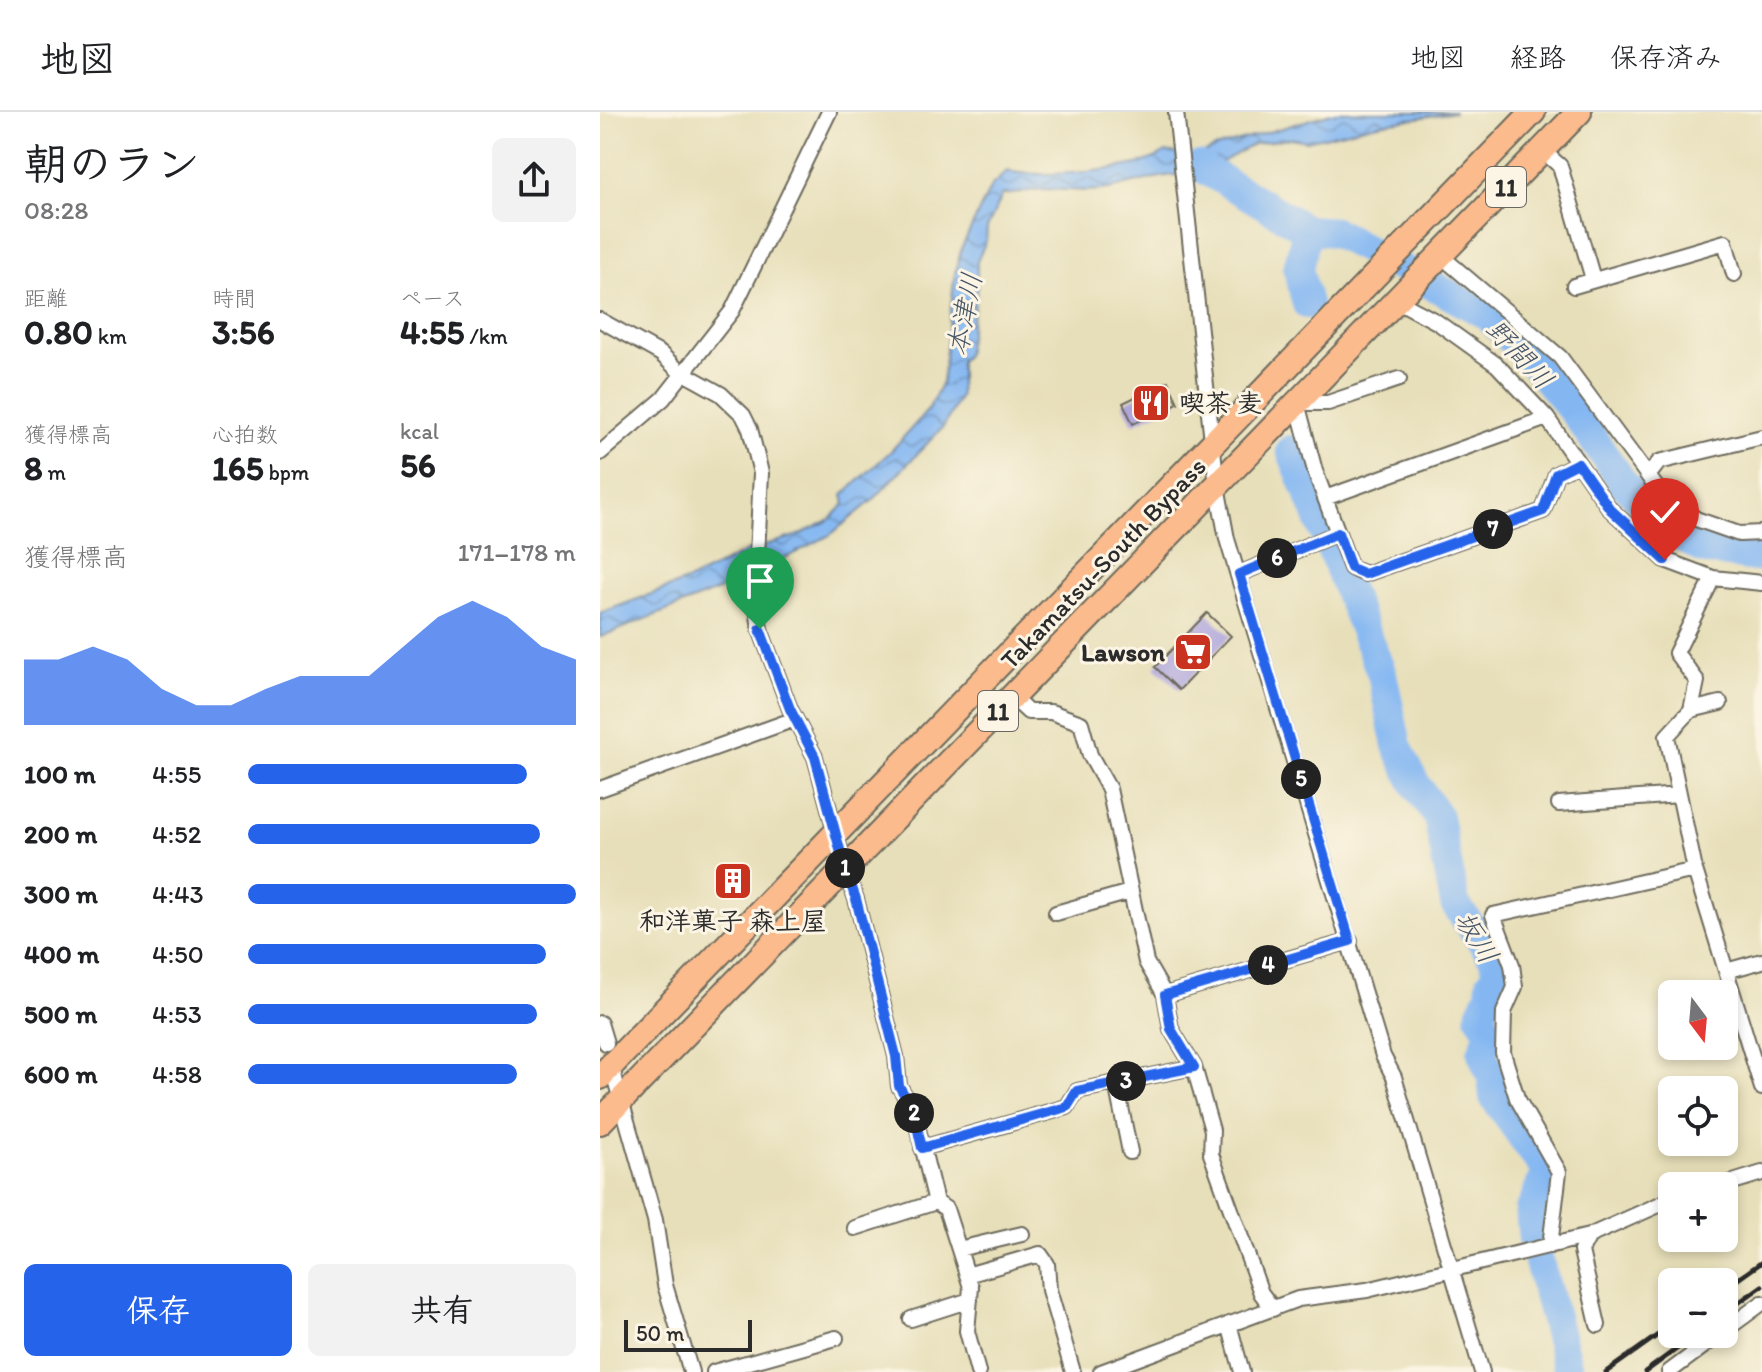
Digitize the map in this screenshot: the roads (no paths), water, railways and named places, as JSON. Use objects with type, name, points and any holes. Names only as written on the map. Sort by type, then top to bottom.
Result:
[{"type":"highway","name":"Takamatsu-South Bypass","points":[[606,1062],[836,834],[1213,440],[1533,112]]},
{"type":"highway","name":"Takamatsu-South Bypass","points":[[600,1122],[1579,112]]},
{"type":"street","points":[[600,453],[663,399],[732,311],[829,112]]},
{"type":"street","points":[[1176,112],[1217,486],[1227,539],[1383,1056],[1394,1077],[1453,1269],[1482,1372]]},
{"type":"street","points":[[1542,150],[1560,166],[1593,279]]},
{"type":"street","points":[[1574,286],[1725,242],[1734,274]]},
{"type":"street","points":[[1437,259],[1560,357],[1657,488],[1696,519],[1739,534],[1762,533]]},
{"type":"street","points":[[1396,300],[1437,322],[1497,365],[1547,418],[1610,509],[1665,560],[1713,578],[1762,583]]},
{"type":"street","points":[[600,320],[661,354],[685,374],[721,394],[743,415],[759,459],[762,488],[755,596],[760,629],[795,719],[815,757],[856,899],[896,1056],[899,1086],[913,1109],[936,1202],[946,1209],[971,1287],[967,1331],[978,1372]]},
{"type":"street","points":[[1399,379],[1328,403],[1297,403],[1325,498],[1329,537],[1351,568],[1365,574],[1543,511],[1556,474],[1578,463]]},
{"type":"street","points":[[1325,498],[1547,418]]},
{"type":"street","points":[[1648,476],[1659,462],[1762,437]]},
{"type":"street","points":[[1239,574],[1329,537]]},
{"type":"street","points":[[1713,578],[1676,653],[1697,681],[1691,710],[1667,736],[1695,870],[1761,1079]]},
{"type":"street","points":[[1012,697],[1028,712],[1051,712],[1081,723],[1090,755],[1109,789],[1146,962],[1165,995],[1171,1029],[1194,1067],[1212,1130],[1211,1154],[1261,1293],[1273,1309]]},
{"type":"street","points":[[1691,710],[1720,703]]},
{"type":"street","points":[[600,789],[795,719]]},
{"type":"street","points":[[1559,804],[1679,795]]},
{"type":"street","points":[[1541,1248],[1559,1172],[1517,1098],[1503,1053],[1504,1012],[1515,987],[1512,965],[1493,915],[1695,870]]},
{"type":"street","points":[[1056,913],[1130,892]]},
{"type":"street","points":[[1165,995],[1350,941]]},
{"type":"street","points":[[1726,971],[1762,961]]},
{"type":"street","points":[[600,1023],[606,1062],[622,1099],[655,1220],[665,1285],[691,1372]]},
{"type":"street","points":[[922,1148],[1067,1107],[1077,1091],[1194,1067]]},
{"type":"street","points":[[1116,1083],[1130,1152]]},
{"type":"street","points":[[1738,1180],[1762,1173]]},
{"type":"street","points":[[855,1228],[936,1202]]},
{"type":"street","points":[[1109,1371],[1298,1299],[1367,1290],[1589,1236],[1658,1205]]},
{"type":"street","points":[[959,1249],[1022,1234]]},
{"type":"street","points":[[1589,1236],[1581,1251],[1598,1325]]},
{"type":"street","points":[[967,1275],[1040,1254],[1047,1264],[1049,1290],[1073,1372]]},
{"type":"street","points":[[911,1319],[970,1300]]},
{"type":"street","points":[[1738,1320],[1762,1303]]},
{"type":"street","points":[[1229,1324],[1242,1372]]},
{"type":"street","points":[[714,1372],[836,1338]]},
{"type":"street","points":[[1669,1372],[1701,1348]]},
{"type":"water","name":"本津川","points":[[1335,112],[1455,112],[1373,125],[1307,141],[1290,138],[1254,144],[1217,165],[1212,177],[1183,174],[1099,190],[1043,189],[1003,194],[987,228],[986,241],[977,261],[977,290],[966,355],[960,361],[960,396],[944,426],[873,500],[830,535],[739,582],[600,637],[600,613],[692,579],[747,551],[799,535],[829,520],[845,504],[843,495],[891,451],[928,410],[942,383],[955,273],[962,247],[991,186],[1007,171],[1065,174],[1134,164],[1166,152],[1196,157],[1215,148]]},
{"type":"waterway","name":"野間川","points":[[1199,166],[1307,230],[1335,232],[1487,315],[1532,361],[1579,419],[1624,484],[1670,531],[1705,550],[1762,558]]},
{"type":"waterway","name":"坂川","points":[[1307,230],[1298,269],[1307,304]]},
{"type":"waterway","name":"坂川","points":[[1291,450],[1382,674],[1397,746],[1415,783],[1438,817],[1455,904],[1493,957],[1500,975],[1491,982],[1490,994],[1480,1016],[1490,1033],[1482,1053],[1492,1077],[1494,1097],[1545,1169],[1545,1179],[1530,1210],[1533,1240],[1569,1372]]},
{"type":"railway","points":[[1738,1279],[1762,1262]]},
{"type":"railway","points":[[1738,1303],[1762,1286]]},
{"type":"railway","points":[[1606,1372],[1658,1335]]},
{"type":"railway","points":[[1645,1372],[1678,1348]]},
{"type":"place","name":"喫茶 麦","points":[[1151,403]]},
{"type":"place","name":"Lawson","points":[[1193,652]]},
{"type":"place","name":"和洋菓子 森上屋","points":[[733,881]]}]
